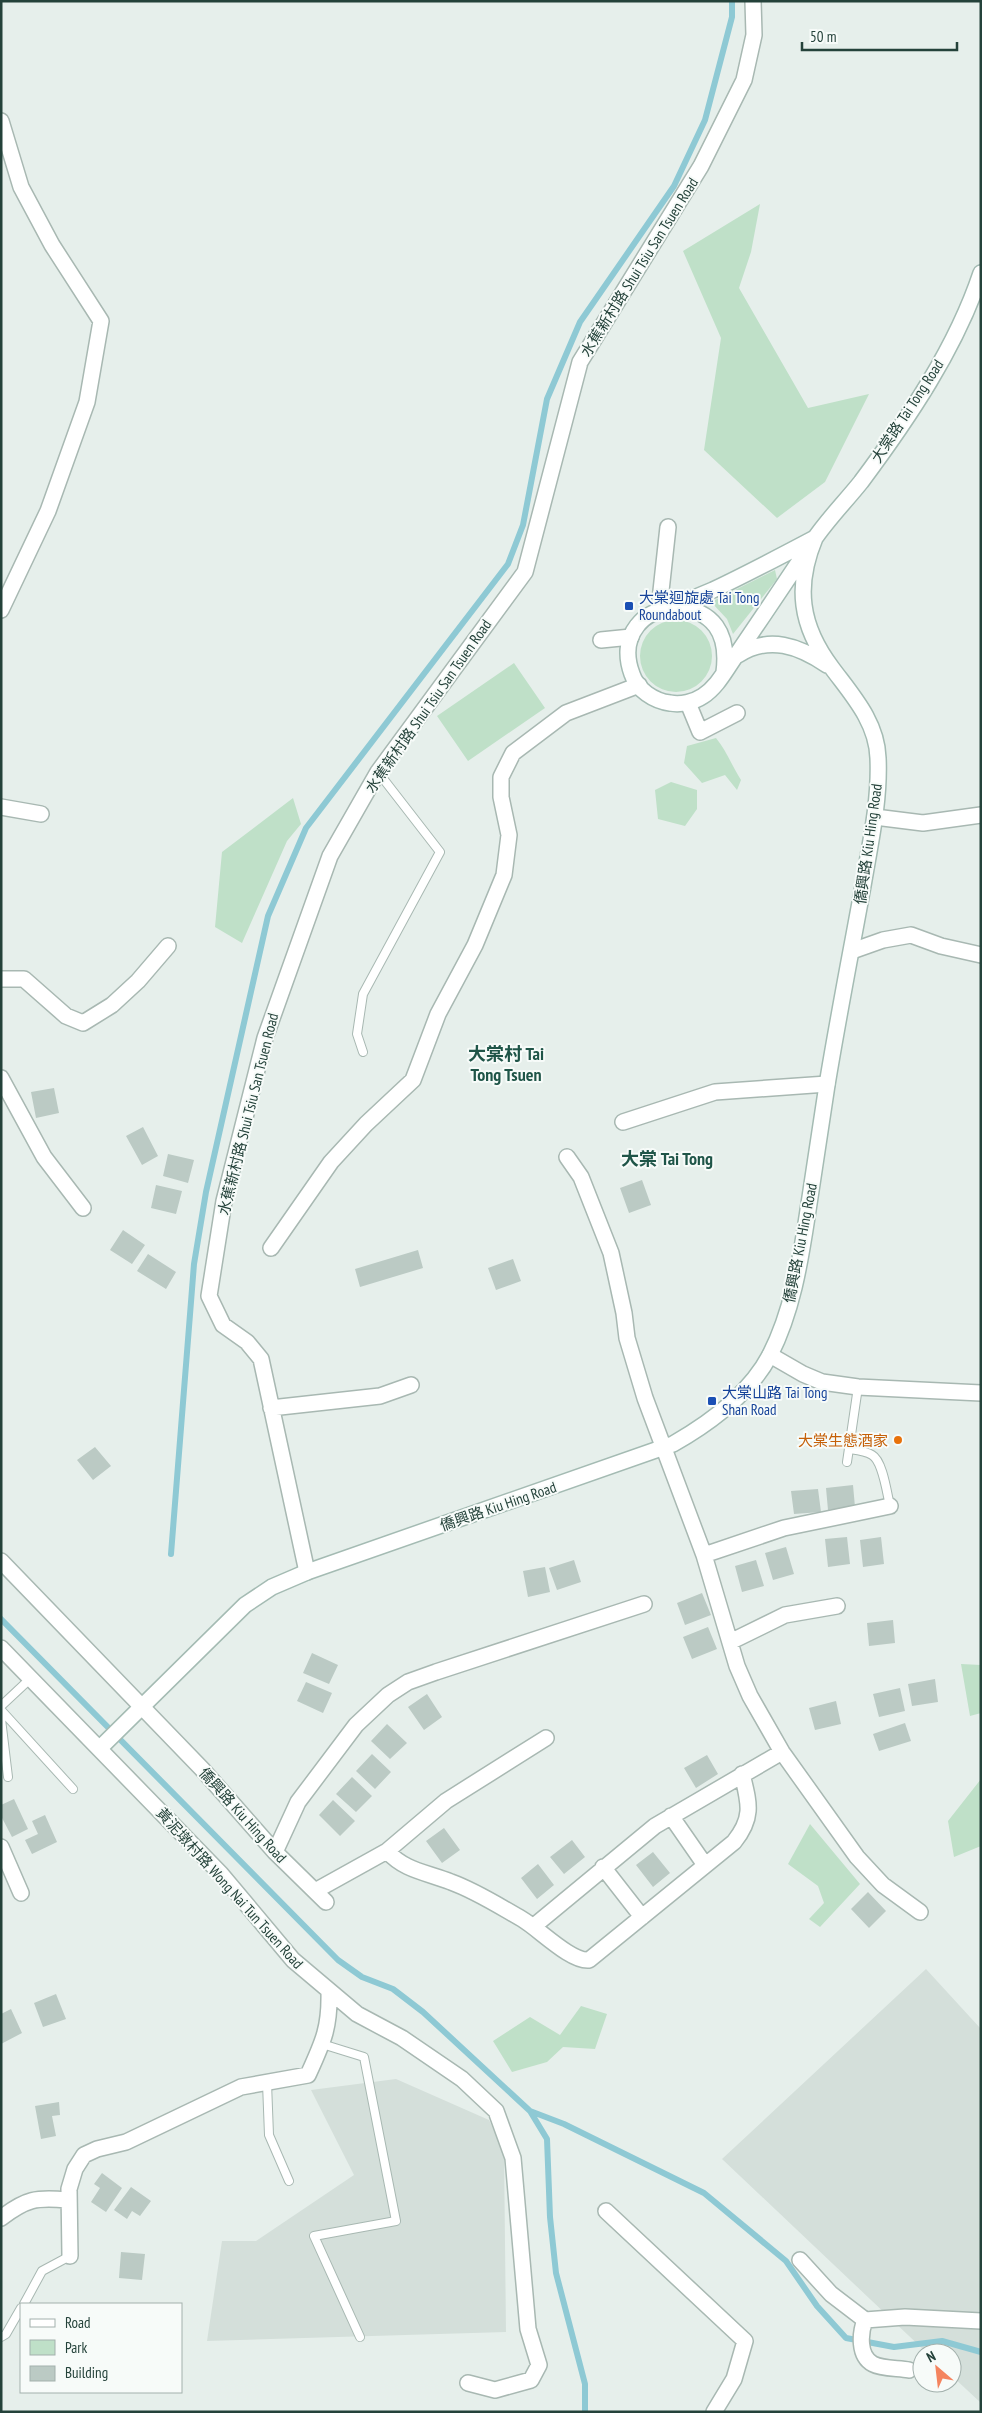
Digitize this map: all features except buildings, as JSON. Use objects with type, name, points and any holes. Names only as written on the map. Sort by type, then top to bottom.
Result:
[{"type":"street","name":"水蕉新村路 Shui Tsiu San Tsuen Road","points":[[307,1572],[261,1360],[247,1342],[223,1326],[209,1296],[224,1201],[265,1038],[330,856],[378,772],[525,572],[580,362],[701,166],[744,80],[754,35],[754,1]]},
{"type":"street","points":[[1,121],[21,187],[52,245],[101,322],[87,402],[48,511],[1,610]]},
{"type":"street","name":"大棠路 Tai Tong Road","points":[[688,703],[703,696],[724,674],[815,538],[861,481],[917,400],[944,354],[981,273]]},
{"type":"street","points":[[660,609],[668,527]]},
{"type":"street","name":"大棠路 Tai Tong Road","points":[[631,637],[637,626],[646,617],[660,609],[675,606],[745,574],[815,538]]},
{"type":"street","name":"僑興路 Kiu Hing Road","points":[[100,1748],[140,1706],[245,1605],[272,1587],[307,1572],[665,1447],[697,1430],[720,1412],[756,1375],[770,1355],[785,1320],[794,1287],[875,816],[878,756],[872,731],[860,706],[847,685],[832,669],[810,630],[803,602],[803,574],[815,538]]},
{"type":"street","name":"大棠路 Tai Tong Road","points":[[675,606],[691,608],[705,615],[716,626],[724,640],[726,657],[724,674]]},
{"type":"street","points":[[601,640],[631,637],[628,650],[629,665],[638,685],[656,700],[671,704],[688,703],[700,732],[737,713]]},
{"type":"street","points":[[734,658],[757,646],[787,644],[811,654],[832,669]]},
{"type":"street","points":[[271,1248],[331,1162],[366,1124],[413,1080],[438,1014],[475,946],[504,875],[509,835],[501,797],[500,777],[513,753],[566,713],[638,685]]},
{"type":"street","points":[[1,807],[41,814]]},
{"type":"street","points":[[875,816],[923,823],[981,815]]},
{"type":"street","points":[[852,951],[883,940],[911,936],[941,946],[981,955]]},
{"type":"street","points":[[1,978],[24,979],[66,1016],[83,1023],[112,1006],[138,982],[168,946]]},
{"type":"street","points":[[1,1078],[44,1157],[83,1208]]},
{"type":"street","points":[[623,1122],[715,1092],[828,1084]]},
{"type":"street","points":[[567,1157],[581,1177],[612,1253],[627,1338],[645,1398],[704,1555],[730,1642],[750,1696],[782,1752],[869,1872],[883,1885],[920,1912]]},
{"type":"street","points":[[770,1355],[803,1374],[822,1382],[858,1387],[981,1393]]},
{"type":"street","points":[[271,1408],[380,1396],[410,1385]]},
{"type":"street","points":[[704,1555],[784,1528],[890,1506]]},
{"type":"street","name":"僑興路 Kiu Hing Road","points":[[1,1562],[202,1770],[275,1852],[326,1902]]},
{"type":"street","points":[[275,1852],[298,1802],[356,1725],[388,1695],[408,1682],[436,1672],[644,1604]]},
{"type":"street","points":[[730,1642],[785,1615],[837,1606]]},
{"type":"street","name":"黃泥墩村路 Wong Nai Tun Tsuen Road","points":[[1,1648],[221,1874],[293,1960],[357,2014],[402,2038],[462,2079],[496,2111],[513,2158],[528,2329],[539,2365],[532,2380],[495,2390],[468,2383]]},
{"type":"street","points":[[315,1891],[386,1851],[446,1801],[546,1738]]},
{"type":"street","points":[[534,1926],[604,1867],[671,1816],[782,1752]]},
{"type":"street","points":[[386,1851],[399,1864],[452,1882],[491,1901],[534,1926],[574,1957],[584,1960],[594,1957],[734,1842],[745,1828],[749,1810],[742,1774]]},
{"type":"street","points":[[671,1816],[705,1865]]},
{"type":"street","points":[[1,1847],[21,1893]]},
{"type":"street","points":[[604,1867],[642,1917]]},
{"type":"street","points":[[70,2256],[67,2200],[71,2178],[78,2162],[90,2151],[126,2142],[241,2088],[308,2075],[322,2044],[330,2018],[329,1991]]},
{"type":"street","points":[[1,2218],[18,2205],[30,2199],[67,2200]]},
{"type":"street","points":[[606,2211],[745,2341],[734,2380],[714,2412]]},
{"type":"street","points":[[800,2260],[863,2327],[865,2354],[873,2364],[909,2370]]},
{"type":"street","points":[[863,2327],[905,2317],[981,2321]]},
{"type":"lane","points":[[363,1052],[357,1034],[363,994],[440,852],[378,772]]},
{"type":"lane","points":[[847,1462],[858,1387]]},
{"type":"lane","points":[[849,1449],[868,1452],[876,1457],[890,1506]]},
{"type":"lane","points":[[1,1706],[31,1678]]},
{"type":"lane","points":[[1,1710],[73,1789]]},
{"type":"lane","points":[[1,1719],[8,1777]]},
{"type":"lane","points":[[322,2044],[364,2057],[396,2221],[314,2236],[360,2337]]},
{"type":"lane","points":[[267,2083],[269,2135],[289,2181]]},
{"type":"lane","points":[[25,2303],[42,2271],[70,2256]]},
{"type":"lane","points":[[1,2337],[6,2334],[20,2310]]},
{"type":"shaded area","points":[[926,1969],[981,2029],[981,2403],[962,2385],[962,2343],[916,2343],[722,2159]]},
{"type":"shaded area","points":[[396,2079],[489,2120],[504,2152],[506,2332],[207,2341],[222,2241],[256,2241],[354,2175],[311,2090]]},
{"type":"green space","points":[[760,204],[751,252],[739,288],[808,408],[869,394],[825,482],[777,518],[704,450],[721,338],[683,251]]},
{"type":"green space","points":[[775,570],[777,579],[733,634],[727,619],[711,602]]},
{"type":"green space","points":[[683,620],[702,630],[710,642],[712,656],[710,670],[702,682],[690,690],[669,692],[650,682],[642,670],[640,649],[650,630],[662,622]]},
{"type":"green space","points":[[514,663],[545,708],[468,761],[437,716]]},
{"type":"green space","points":[[716,738],[741,780],[737,790],[725,775],[702,783],[684,763],[687,746]]},
{"type":"green space","points":[[671,782],[697,790],[697,809],[685,826],[658,819],[655,790]]},
{"type":"green space","points":[[293,798],[301,824],[287,841],[242,943],[215,927],[222,852]]},
{"type":"green space","points":[[961,1664],[981,1665],[981,1713],[970,1716]]},
{"type":"green space","points":[[981,1779],[981,1846],[954,1857],[948,1821]]},
{"type":"green space","points":[[810,1824],[860,1884],[820,1927],[809,1919],[824,1903],[818,1886],[788,1864]]},
{"type":"green space","points":[[581,2006],[607,2014],[595,2049],[563,2047],[547,2062],[512,2072],[493,2041],[530,2017],[560,2035]]},
{"type":"waterway","points":[[171,1554],[194,1264],[206,1192],[268,916],[306,828],[508,564],[523,525],[547,399],[580,322],[674,186],[705,120],[732,17],[732,1]]},
{"type":"waterway","points":[[1,1619],[338,1960],[362,1977],[393,1989],[423,2012],[530,2111],[564,2124],[704,2193],[786,2261],[817,2306],[846,2338],[894,2347],[942,2341],[981,2352]]},
{"type":"waterway","points":[[530,2111],[547,2139],[550,2217],[556,2273],[585,2384],[585,2412]]},
{"type":"place","name":"大棠迴旋處 Tai Tong Roundabout","points":[[629,606]]},
{"type":"place","name":"大棠山路 Tai Tong Shan Road","points":[[712,1401]]},
{"type":"place","name":"大棠生態酒家","points":[[898,1440]]},
{"type":"district","name":"大棠村 Tai Tong Tsuen","points":[[506,1063]]},
{"type":"district","name":"大棠 Tai Tong","points":[[667,1158]]}]
